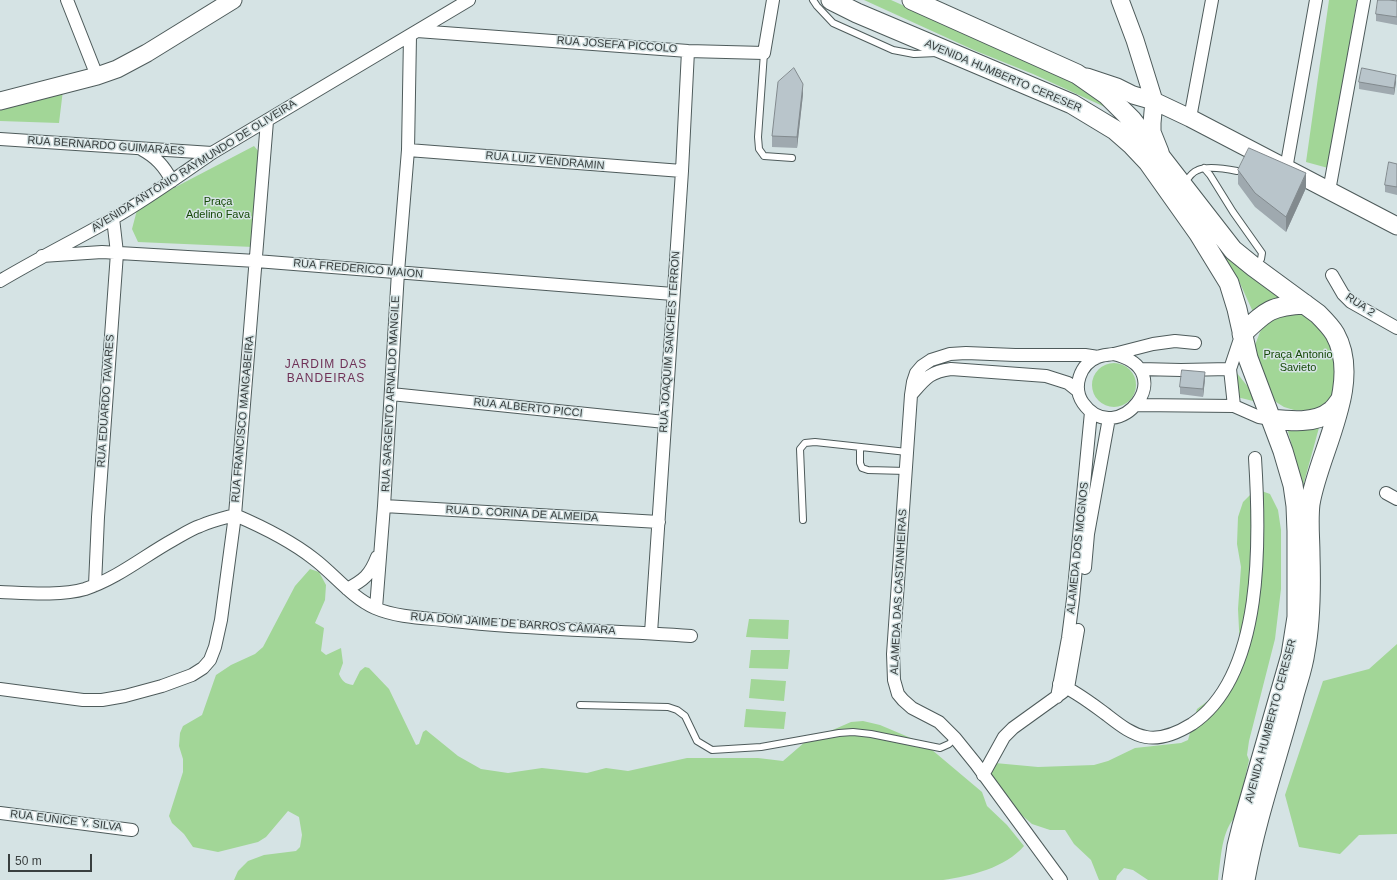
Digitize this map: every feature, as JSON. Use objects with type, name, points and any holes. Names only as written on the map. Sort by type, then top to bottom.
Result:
[{"type":"main road","name":"AVENIDA HUMBERTO CERESER","points":[[831,0],[856,13],[948,53],[1072,104],[1115,130],[1148,162],[1199,234],[1229,283],[1234,297],[1248,358],[1283,451],[1293,485],[1296,506],[1297,617],[1291,656],[1254,781],[1237,846],[1232,880]]},
{"type":"main road","name":"AVENIDA HUMBERTO CERESER","points":[[912,0],[1077,74],[1107,95],[1132,120],[1233,250],[1305,304],[1327,323],[1335,335],[1344,367],[1341,399],[1334,426],[1313,487],[1310,506],[1311,588],[1309,627],[1305,654],[1284,735],[1257,824],[1245,880]]},
{"type":"main road","points":[[1242,334],[1264,313],[1278,306],[1305,304]]},
{"type":"main road","points":[[1271,419],[1301,421],[1325,415],[1332,411],[1341,399]]},
{"type":"street","points":[[67,0],[98,76]]},
{"type":"street","points":[[0,101],[98,76],[117,69],[147,53],[233,0]]},
{"type":"street","name":"AVENIDA ANTÔNIO RAYMUNDO DE OLIVEIRA","points":[[0,281],[42,256],[113,218],[172,181],[212,153],[469,0]]},
{"type":"street","points":[[764,53],[772,0]]},
{"type":"street","points":[[1120,0],[1135,40],[1154,101],[1152,132],[1161,156]]},
{"type":"street","points":[[1190,118],[1212,0]]},
{"type":"street","points":[[1286,169],[1316,0]]},
{"type":"street","points":[[1329,192],[1364,0]]},
{"type":"street","name":"RUA JOSEFA PICCOLO","points":[[414,33],[688,51],[764,53]]},
{"type":"street","name":"RUA SARGENTO ARNALDO MANGILE","points":[[376,608],[384,506],[398,272],[408,150],[414,33]]},
{"type":"street","name":"RUA JOAQUIM SANCHES TERRON","points":[[651,633],[682,172],[688,51]]},
{"type":"street","points":[[1077,74],[1117,87],[1133,95],[1154,101],[1190,118],[1329,192],[1397,226]]},
{"type":"street","name":"RUA FRANCISCO MANGABEIRA","points":[[0,689],[83,700],[102,700],[125,696],[162,686],[192,675],[203,668],[210,660],[215,647],[221,620],[235,515],[267,120]]},
{"type":"street","name":"RUA BERNARDO GUIMARÃES","points":[[0,139],[212,153]]},
{"type":"street","points":[[140,148],[152,155],[163,165],[172,181]]},
{"type":"street","name":"RUA LUIZ VENDRAMIN","points":[[408,150],[682,172]]},
{"type":"street","name":"RUA EDUARDO TAVARES","points":[[95,585],[98,517],[117,253],[113,218]]},
{"type":"street","name":"RUA FREDERICO MAION","points":[[42,256],[102,252],[256,261],[673,294]]},
{"type":"street","name":"RUA 2","points":[[1332,275],[1343,294],[1351,302],[1397,328]]},
{"type":"street","points":[[1234,406],[1230,369],[1242,334]]},
{"type":"street","points":[[1113,354],[1124,357],[1140,369],[1144,379],[1142,395],[1136,405],[1124,414],[1109,418],[1101,418],[1091,412],[1082,402],[1078,390],[1078,380],[1082,370],[1089,362],[1098,357],[1153,344],[1175,341],[1195,343]]},
{"type":"street","name":"ALAMEDA DAS CASTANHEIRAS","points":[[1061,880],[955,738],[940,722],[912,708],[898,694],[894,680],[893,654],[911,395],[913,382],[919,370],[931,360],[946,355],[966,353],[1015,356],[1085,355],[1098,357]]},
{"type":"street","points":[[911,395],[927,377],[942,370],[951,369],[1046,376],[1068,383],[1078,390]]},
{"type":"street","points":[[1140,369],[1230,369]]},
{"type":"street","name":"RUA ALBERTO PICCI","points":[[390,394],[665,422]]},
{"type":"street","points":[[1136,405],[1234,406],[1259,417],[1271,419]]},
{"type":"street","name":"ALAMEDA DOS MOGNOS","points":[[1064,686],[1091,412]]},
{"type":"street","name":"ALAMEDA DOS MOGNOS","points":[[1064,686],[1082,600],[1088,534],[1109,418]]},
{"type":"street","points":[[983,775],[1004,737],[1013,728],[1057,697],[1064,686],[1084,698],[1124,728],[1134,734],[1148,737],[1160,737],[1186,727],[1200,718],[1212,707],[1234,674],[1241,654],[1251,613],[1258,540],[1255,458]]},
{"type":"street","points":[[1386,493],[1397,499]]},
{"type":"street","name":"RUA D. CORINA DE ALMEIDA","points":[[384,506],[659,522]]},
{"type":"street","points":[[0,592],[67,592],[85,589],[125,570],[172,540],[200,525],[235,515]]},
{"type":"street","name":"RUA DOM JAIME DE BARROS CÂMARA","points":[[235,515],[274,532],[314,559],[354,595],[376,608],[405,616],[475,623],[691,636]]},
{"type":"street","points":[[347,589],[357,584],[368,575],[380,548]]},
{"type":"street","name":"RUA EUNICE Y. SILVA","points":[[0,813],[132,830]]},
{"type":"lane","points":[[814,0],[816,6],[833,23],[893,50],[914,54],[948,53]]},
{"type":"lane","points":[[764,53],[758,136],[759,149],[764,156],[792,158]]},
{"type":"lane","points":[[1204,168],[1262,252],[1261,259],[1254,267]]},
{"type":"lane","points":[[1183,186],[1190,175],[1204,168],[1237,171]]},
{"type":"lane","points":[[803,520],[800,449],[806,443],[815,442],[907,452]]},
{"type":"lane","points":[[860,447],[860,463],[862,468],[868,470],[906,471]]},
{"type":"lane","points":[[580,705],[668,707],[677,710],[685,716],[697,741],[712,750],[761,747],[839,733],[853,732],[940,748],[949,744],[955,738]]},
{"type":"green space","points":[[864,0],[891,0],[1084,86],[1118,113],[1033,74],[976,51]]},
{"type":"green space","points":[[1329,0],[1357,0],[1328,168],[1306,162]]},
{"type":"green space","points":[[63,90],[59,123],[0,121],[0,107]]},
{"type":"green space","name":"Praça Adelino Fava","points":[[254,146],[260,153],[253,247],[138,242],[132,229],[137,210],[166,192]]},
{"type":"green space","points":[[1219,250],[1285,297],[1253,312],[1239,281]]},
{"type":"green space","name":"Praça Antonio Savieto","points":[[1291,314],[1312,316],[1326,330],[1339,369],[1332,395],[1322,408],[1310,411],[1294,410],[1284,407],[1276,402],[1270,395],[1255,355],[1255,345],[1260,332],[1267,323],[1278,316]]},
{"type":"green space","points":[[1114,363],[1126,367],[1132,373],[1136,385],[1132,397],[1126,403],[1114,407],[1102,403],[1096,397],[1092,385],[1096,373],[1102,367]]},
{"type":"green space","points":[[1236,372],[1261,403],[1237,397]]},
{"type":"green space","points":[[1320,424],[1303,486],[1287,428],[1304,430]]},
{"type":"green space","points":[[1256,489],[1270,494],[1278,510],[1281,530],[1281,589],[1275,639],[1249,741],[1247,755],[1249,760],[1237,815],[1232,821],[1225,837],[1221,854],[1218,880],[1148,880],[1133,870],[1124,868],[1117,876],[1116,880],[1099,880],[1091,860],[1074,844],[1065,830],[1050,830],[1032,824],[1002,798],[989,772],[995,763],[1038,767],[1094,765],[1108,761],[1135,748],[1181,743],[1188,740],[1197,709],[1228,686],[1240,649],[1238,609],[1241,567],[1237,544],[1238,517],[1243,502]]},
{"type":"green space","points":[[310,569],[319,572],[326,585],[325,600],[315,623],[324,628],[321,651],[326,655],[341,648],[343,663],[339,674],[348,684],[353,685],[360,671],[365,667],[369,668],[389,689],[416,745],[419,744],[423,732],[426,730],[458,756],[481,769],[508,773],[542,768],[587,773],[606,768],[628,771],[687,758],[758,758],[783,761],[805,742],[851,722],[863,721],[880,725],[925,744],[982,792],[987,806],[1007,825],[1024,846],[1007,860],[987,870],[943,880],[234,880],[238,871],[248,861],[264,855],[296,851],[300,847],[302,835],[299,817],[288,811],[266,837],[258,842],[218,852],[193,847],[184,834],[172,823],[169,816],[183,772],[183,759],[179,746],[180,733],[183,726],[202,715],[216,675],[231,665],[255,654],[263,647],[295,586]]},
{"type":"green space","points":[[749,619],[789,620],[788,639],[746,637]]},
{"type":"green space","points":[[1397,644],[1397,834],[1359,835],[1340,854],[1299,847],[1285,795],[1323,681],[1369,669]]},
{"type":"green space","points":[[751,650],[790,650],[788,669],[749,668]]},
{"type":"green space","points":[[751,679],[786,681],[784,701],[749,698]]},
{"type":"green space","points":[[746,709],[786,712],[784,729],[744,727]]},
{"type":"building","points":[[1378,0],[1397,1],[1397,17],[1376,14]]},
{"type":"building","points":[[794,68],[803,84],[797,137],[772,136],[778,82]]},
{"type":"building","points":[[1362,68],[1396,75],[1394,88],[1359,82]]},
{"type":"building","points":[[1249,148],[1306,173],[1286,217],[1255,193],[1238,170]]},
{"type":"building","points":[[1389,162],[1397,164],[1397,187],[1385,185]]},
{"type":"building","points":[[1182,370],[1205,372],[1203,389],[1180,387]]},
{"type":"district","name":"JARDIM DAS BANDEIRAS","points":[[326,372]]}]
